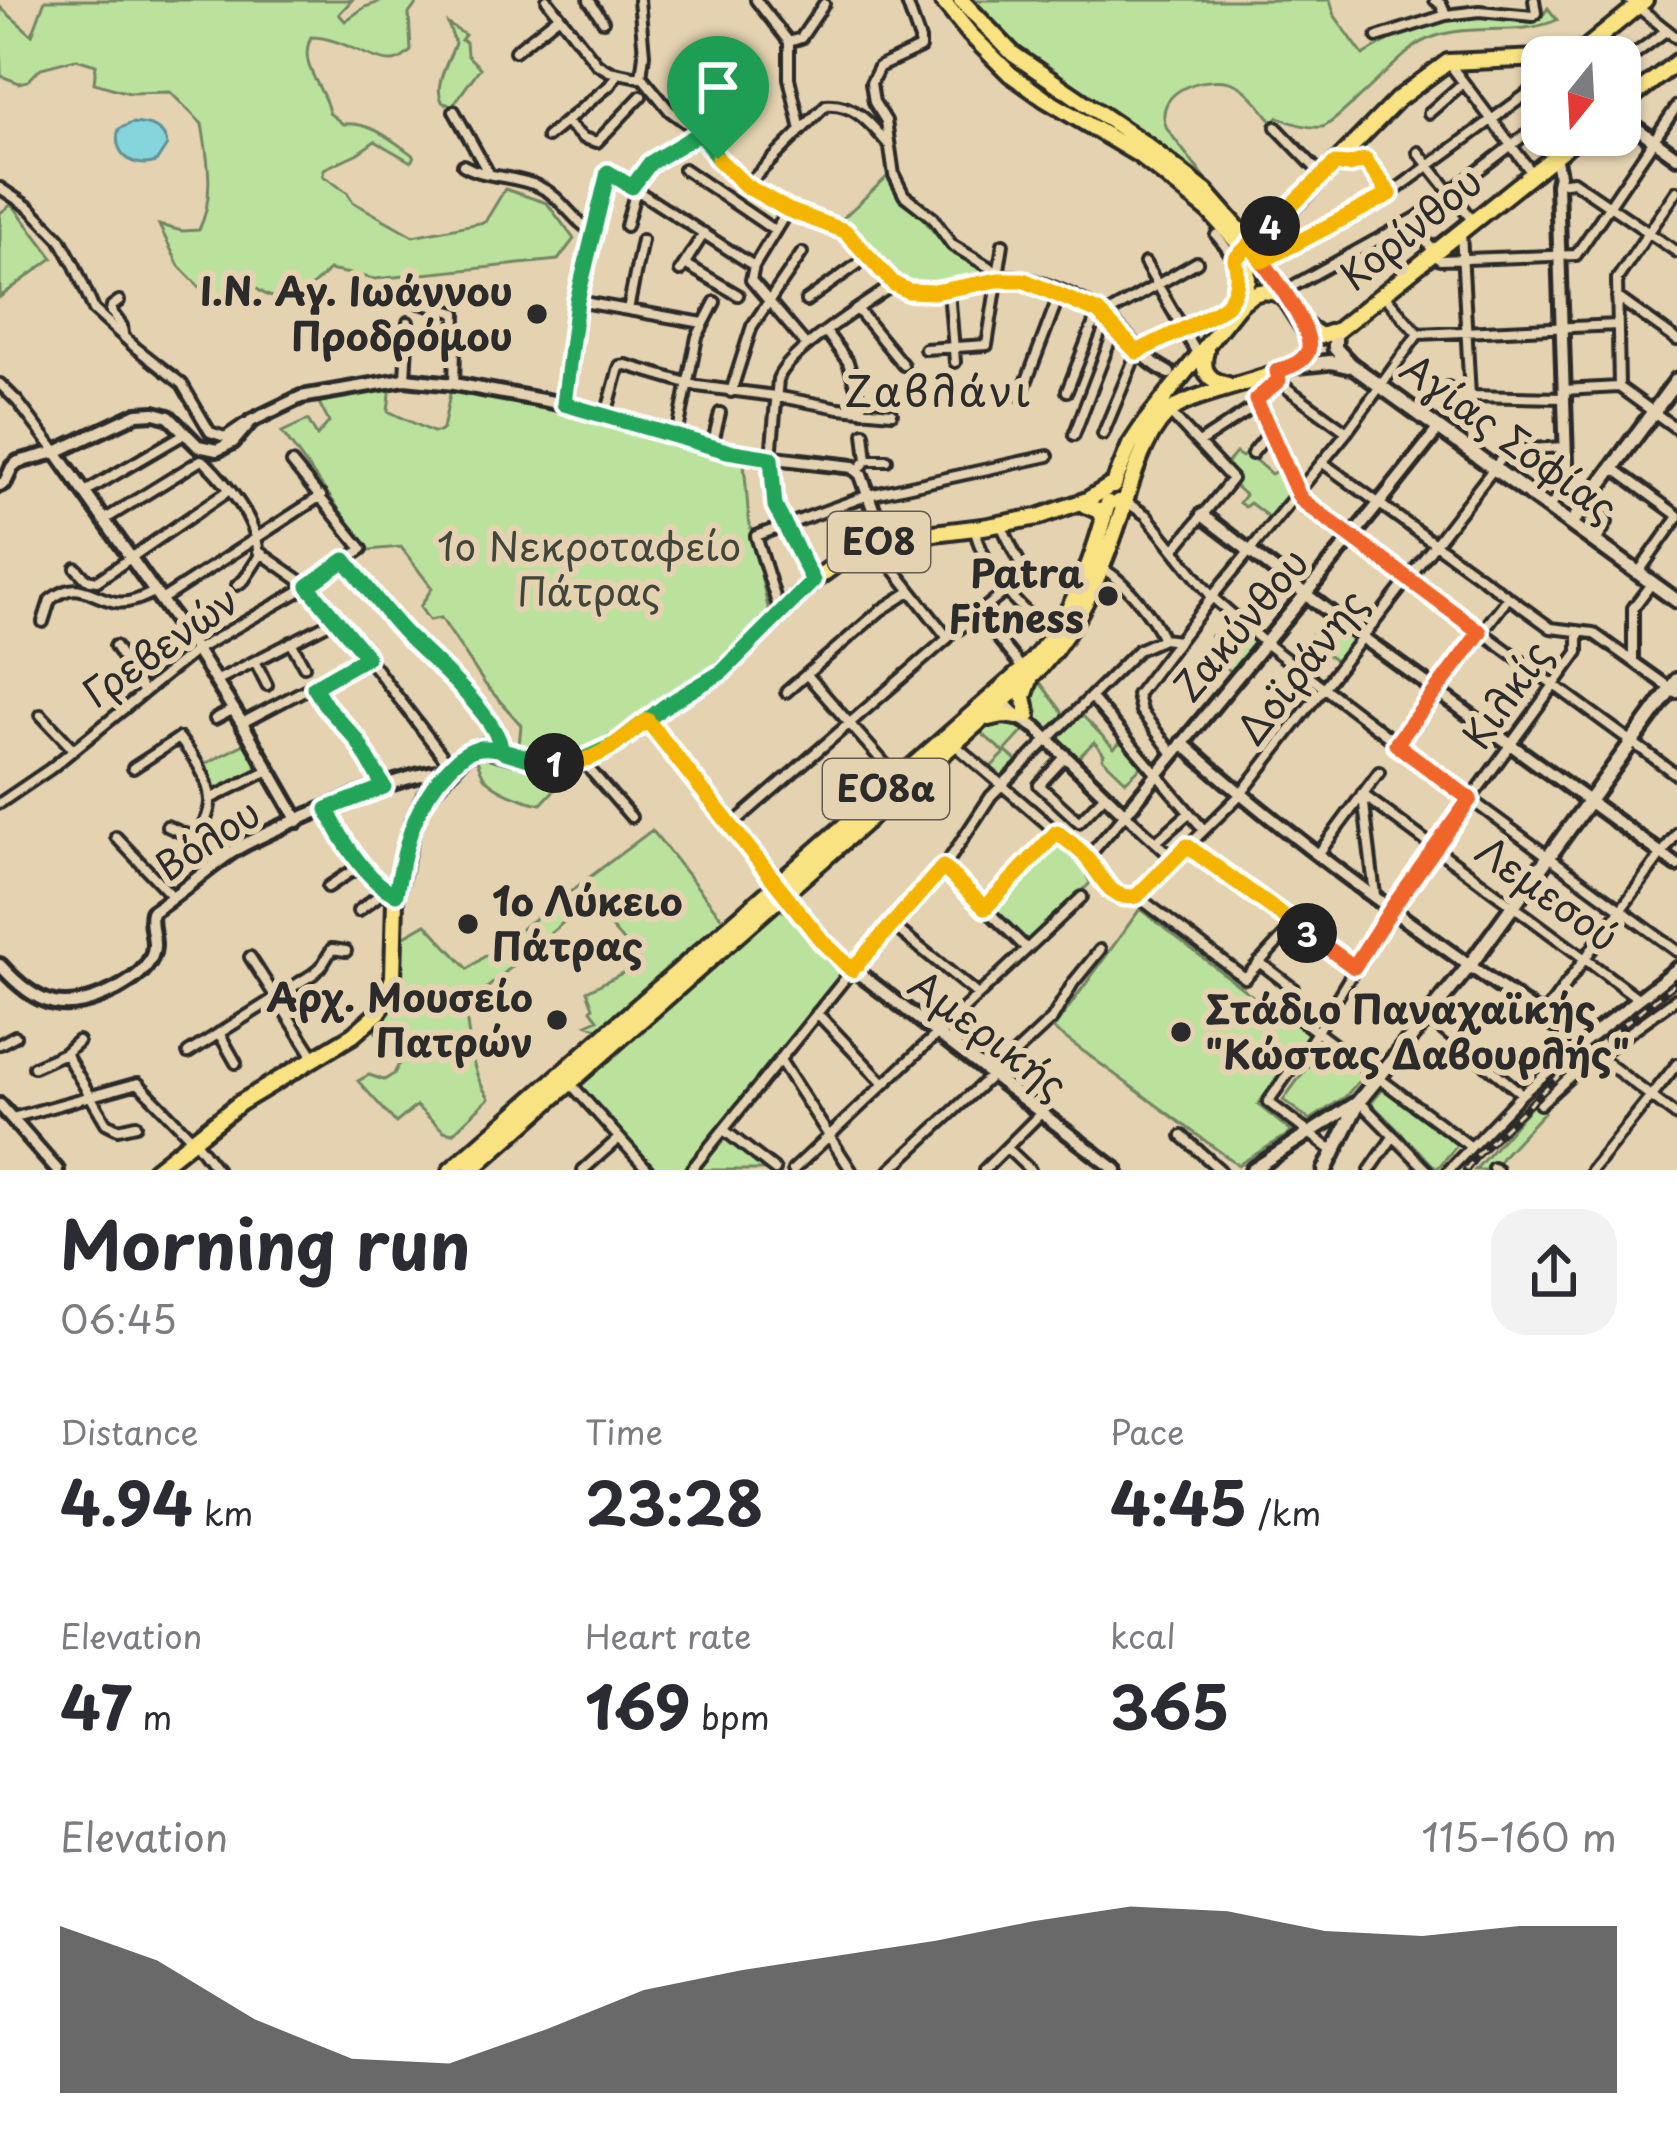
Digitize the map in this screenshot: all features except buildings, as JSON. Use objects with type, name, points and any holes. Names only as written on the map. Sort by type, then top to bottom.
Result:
[{"type":"main road","points":[[942,0],[1010,74],[1168,176],[1209,212],[1243,251],[1262,261],[1312,333],[1321,336],[1338,330]]},
{"type":"main road","points":[[961,0],[1012,54],[1145,145],[1200,187],[1232,219],[1248,276],[1235,309]]},
{"type":"main road","points":[[1599,36],[1637,2]]},
{"type":"main road","points":[[1243,251],[1398,99],[1448,62],[1521,59]]},
{"type":"main road","points":[[1641,90],[1677,62]]},
{"type":"main road","name":"Κορίνθου","points":[[1338,330],[1554,156]]},
{"type":"main road","points":[[1114,483],[1130,446],[1235,309],[1264,290],[1285,297]]},
{"type":"main road","points":[[1283,373],[1307,352],[1305,326]]},
{"type":"main road","points":[[1338,330],[1336,353],[1360,372]]},
{"type":"main road","points":[[1212,341],[1204,358],[1205,372],[1216,382],[1242,383]]},
{"type":"main road","points":[[1163,408],[1331,362],[1360,372]]},
{"type":"main road","name":"Αγίας Σοφίας","points":[[1360,372],[1468,444],[1677,601]]},
{"type":"main road","points":[[1571,524],[1677,380]]},
{"type":"main road","points":[[1117,502],[1163,408]]},
{"type":"main road","name":"ΕΟ8α","points":[[471,1170],[898,778],[1003,696],[1070,632],[1103,569],[1117,502],[1114,483]]},
{"type":"main road","name":"ΕΟ8","points":[[585,760],[722,672],[836,562],[879,542],[1038,517],[1078,505],[1114,483]]},
{"type":"main road","name":"ΕΟ8α","points":[[1028,673],[1078,593],[1103,521],[1117,502]]},
{"type":"main road","name":"ΕΟ8","points":[[1078,505],[1117,502]]},
{"type":"main road","points":[[1078,505],[1099,512],[1103,521]]},
{"type":"main road","points":[[984,719],[1004,715],[1028,721],[1024,697],[1028,673]]},
{"type":"main road","points":[[1330,1164],[1359,1101],[1469,965],[1675,687]]},
{"type":"main road","name":"ΕΟ8α","points":[[451,1170],[781,887],[955,745],[1003,696]]},
{"type":"main road","points":[[155,1170],[240,1103],[364,1027],[386,1000],[394,972],[391,892],[418,809],[448,770],[473,749],[535,761],[572,764],[585,760]]},
{"type":"street","points":[[547,0],[593,60],[605,70],[641,77],[670,110],[700,133],[746,186],[788,210],[845,231],[894,284],[908,291],[949,291],[999,276]]},
{"type":"street","points":[[589,0],[603,21]]},
{"type":"street","points":[[639,0],[641,77]]},
{"type":"street","points":[[755,0],[789,42],[790,79],[801,132]]},
{"type":"street","points":[[906,0],[920,48],[879,67],[871,83],[874,102],[886,121],[894,176],[904,196],[936,221],[952,245],[999,276],[1060,293],[1100,314],[1137,352],[1168,373]]},
{"type":"street","points":[[1436,0],[1446,15]]},
{"type":"street","points":[[1377,37],[1446,15],[1480,11],[1532,16],[1534,0]]},
{"type":"street","points":[[1637,2],[1677,38]]},
{"type":"street","points":[[789,42],[803,36],[824,4]]},
{"type":"street","points":[[515,52],[558,16]]},
{"type":"street","points":[[1641,49],[1667,30]]},
{"type":"street","points":[[1448,62],[1533,174]]},
{"type":"street","points":[[547,137],[617,74]]},
{"type":"street","points":[[1429,113],[1463,83]]},
{"type":"street","points":[[565,122],[586,140],[597,142],[641,96]]},
{"type":"street","points":[[1262,261],[1390,194],[1521,99]]},
{"type":"street","points":[[746,186],[826,105],[862,115],[890,146]]},
{"type":"street","points":[[1411,221],[1440,260],[1577,254],[1677,106]]},
{"type":"street","points":[[454,111],[490,176]]},
{"type":"street","points":[[1276,127],[1324,176]]},
{"type":"street","points":[[1641,131],[1677,157]]},
{"type":"street","points":[[626,226],[634,188],[650,163],[700,133]]},
{"type":"street","points":[[1285,297],[1411,221],[1521,138]]},
{"type":"street","points":[[1418,152],[1450,193],[1467,226],[1462,260],[1468,444]]},
{"type":"street","points":[[1335,164],[1365,160],[1390,194]]},
{"type":"street","points":[[1550,160],[1559,175],[1567,490]]},
{"type":"street","points":[[464,165],[479,174],[519,179],[546,190],[593,232]]},
{"type":"street","points":[[685,169],[775,231]]},
{"type":"street","points":[[564,404],[577,301],[608,172],[754,266]]},
{"type":"street","points":[[1557,184],[1573,181],[1677,252]]},
{"type":"street","points":[[0,188],[30,208],[60,239],[94,310],[182,384],[211,434],[225,437],[302,397],[405,379],[564,404],[771,458],[850,466],[887,460]]},
{"type":"street","points":[[1619,387],[1617,279],[1677,191]]},
{"type":"street","points":[[788,210],[754,266],[752,282],[807,346]]},
{"type":"street","points":[[1270,226],[1283,250]]},
{"type":"street","points":[[704,233],[682,268],[738,295]]},
{"type":"street","points":[[1102,434],[1137,352],[1227,304],[1243,251],[1216,235]]},
{"type":"street","points":[[628,310],[642,240]]},
{"type":"street","points":[[925,349],[986,345],[1003,244]]},
{"type":"street","points":[[731,392],[749,332],[802,253]]},
{"type":"street","points":[[806,301],[870,255]]},
{"type":"street","points":[[1145,262],[1182,328],[1194,363],[1168,373]]},
{"type":"street","points":[[1067,391],[1100,314],[1197,262]]},
{"type":"street","points":[[813,581],[774,504],[771,458],[781,371],[807,346],[894,284]]},
{"type":"street","points":[[949,291],[955,362]]},
{"type":"street","points":[[1021,396],[1060,293]]},
{"type":"street","points":[[1383,294],[1418,334]]},
{"type":"street","points":[[1616,297],[1677,340]]},
{"type":"street","points":[[119,301],[111,310],[123,334]]},
{"type":"street","points":[[577,301],[703,323]]},
{"type":"street","points":[[677,436],[703,323],[716,302]]},
{"type":"street","points":[[420,303],[456,313],[454,384]]},
{"type":"street","points":[[858,310],[903,365]]},
{"type":"street","points":[[405,379],[408,322]]},
{"type":"street","points":[[1418,334],[1618,325]]},
{"type":"street","points":[[1074,435],[1115,328]]},
{"type":"street","points":[[826,332],[848,362],[862,411]]},
{"type":"street","points":[[1418,334],[1347,433],[1136,699],[1146,720],[1178,748],[1581,1044]]},
{"type":"street","points":[[606,415],[620,366],[626,365],[731,392],[892,413]]},
{"type":"street","points":[[1168,373],[1163,408],[1232,479],[1174,550]]},
{"type":"street","points":[[1199,443],[1256,402],[1283,373],[1347,433]]},
{"type":"street","points":[[1242,383],[1256,402],[1303,501],[1677,775]]},
{"type":"street","points":[[0,384],[56,452],[196,650],[298,820]]},
{"type":"street","points":[[1448,387],[1470,396],[1563,394],[1619,387],[1677,429]]},
{"type":"street","points":[[712,446],[720,412]]},
{"type":"street","points":[[0,485],[15,464],[56,452],[141,414],[169,417],[198,446],[217,450],[237,439],[250,421]]},
{"type":"street","name":"Ζακύνθου","points":[[1088,858],[1439,428]]},
{"type":"street","points":[[1252,454],[1270,432]]},
{"type":"street","points":[[85,492],[186,433]]},
{"type":"street","points":[[732,825],[948,638],[879,542],[862,465],[864,433]]},
{"type":"street","points":[[1495,468],[1512,450],[1565,447]]},
{"type":"street","points":[[781,615],[756,536],[869,495],[1048,456]]},
{"type":"street","points":[[104,520],[201,460],[228,490],[258,538],[257,549],[308,586],[337,619],[448,770]]},
{"type":"street","points":[[1323,463],[1551,628],[1593,633],[1675,687]]},
{"type":"street","points":[[43,622],[50,600],[71,589],[120,602],[157,597],[258,538],[321,496],[292,464]]},
{"type":"street","name":"Δοϊράνης","points":[[1137,896],[1241,794],[1495,468]]},
{"type":"street","points":[[1613,468],[1677,516],[1638,573]]},
{"type":"street","points":[[76,568],[96,582],[228,490]]},
{"type":"street","points":[[1549,507],[1567,490],[1589,501],[1607,517],[1596,542]]},
{"type":"street","name":"Γρεβενών","points":[[0,803],[32,783],[196,650],[362,549],[321,496]]},
{"type":"street","points":[[1117,502],[1132,503],[1145,515],[1212,598],[1265,643],[1677,951]]},
{"type":"street","points":[[1202,515],[1677,866]]},
{"type":"street","points":[[1000,524],[1026,575]]},
{"type":"street","points":[[974,528],[983,555],[1006,591],[1054,635]]},
{"type":"street","points":[[237,585],[261,554]]},
{"type":"street","points":[[345,560],[470,700],[496,732],[502,751]]},
{"type":"street","points":[[1103,569],[1122,584],[1163,639]]},
{"type":"street","points":[[1633,661],[1633,608],[1652,583]]},
{"type":"street","points":[[786,692],[881,610],[911,591]]},
{"type":"street","points":[[958,629],[1006,591]]},
{"type":"street","points":[[1396,744],[1508,598]]},
{"type":"street","points":[[977,614],[1028,673]]},
{"type":"street","points":[[216,681],[337,619]]},
{"type":"street","name":"Κιλκίς","points":[[1309,1133],[1268,1102],[1318,1031],[1392,908],[1578,652],[1578,632]]},
{"type":"street","points":[[692,1170],[852,970],[943,867],[985,803],[1135,652],[1163,639],[1178,641]]},
{"type":"street","points":[[291,642],[304,665]]},
{"type":"street","points":[[115,646],[143,691]]},
{"type":"street","points":[[242,723],[367,657]]},
{"type":"street","points":[[255,661],[267,685]]},
{"type":"street","points":[[807,676],[898,778]]},
{"type":"street","points":[[314,687],[357,740],[384,787]]},
{"type":"street","points":[[1003,696],[1174,859]]},
{"type":"street","points":[[1092,698],[1204,830]]},
{"type":"street","points":[[215,719],[234,709]]},
{"type":"street","points":[[40,715],[73,749]]},
{"type":"street","name":"Αμερικής","points":[[647,720],[822,941],[852,970],[1116,1170]]},
{"type":"street","points":[[133,768],[179,738],[198,763],[210,799],[197,838]]},
{"type":"street","points":[[955,745],[1088,858],[1104,884],[1118,895],[1137,896],[1245,978],[1295,924]]},
{"type":"street","points":[[1065,757],[1039,785],[1079,822],[1105,795]]},
{"type":"street","points":[[585,760],[631,817]]},
{"type":"street","points":[[210,799],[269,770]]},
{"type":"street","name":"Βόλου","points":[[0,965],[20,986],[48,1003],[67,1006],[93,1000],[144,969],[155,948],[150,915],[229,854],[298,820],[384,787],[448,770]]},
{"type":"street","points":[[1319,853],[1379,772]]},
{"type":"street","points":[[1362,794],[1375,895]]},
{"type":"street","name":"Λεμεσού","points":[[1362,794],[1639,998]]},
{"type":"street","points":[[327,809],[362,864],[391,892],[358,910]]},
{"type":"street","points":[[1156,842],[1189,813]]},
{"type":"street","points":[[167,826],[229,854]]},
{"type":"street","points":[[985,908],[1057,832]]},
{"type":"street","points":[[1542,1017],[1677,833]]},
{"type":"street","points":[[116,837],[174,898]]},
{"type":"street","points":[[1187,846],[1354,967]]},
{"type":"street","points":[[328,887],[362,864]]},
{"type":"street","points":[[943,867],[1027,949]]},
{"type":"street","points":[[793,1170],[1082,897]]},
{"type":"street","points":[[891,925],[978,995]]},
{"type":"street","points":[[188,1053],[318,970],[332,949],[346,951]]},
{"type":"street","points":[[890,1170],[1052,1019],[1073,982],[1100,950]]},
{"type":"street","points":[[250,957],[314,1057]]},
{"type":"street","points":[[1259,962],[1293,988],[1282,1005],[1471,1148]]},
{"type":"street","points":[[1449,1170],[1522,1094],[1677,969]]},
{"type":"street","points":[[1540,1104],[1570,1076],[1677,998]]},
{"type":"street","points":[[818,1013],[884,1084]]},
{"type":"street","points":[[1428,1018],[1522,1094]]},
{"type":"street","points":[[218,1033],[236,1063]]},
{"type":"street","points":[[0,1043],[15,1036]]},
{"type":"street","points":[[34,1067],[65,1053],[78,1041]]},
{"type":"street","points":[[65,1053],[111,1127],[136,1125]]},
{"type":"street","points":[[1598,1056],[1677,1116]]},
{"type":"street","points":[[780,1060],[851,1170]]},
{"type":"street","points":[[1592,1170],[1677,1064]]},
{"type":"street","points":[[569,1082],[648,1170]]},
{"type":"street","points":[[12,1118],[138,1083],[217,1170]]},
{"type":"street","points":[[1252,1170],[1359,1101],[1426,1170]]},
{"type":"street","points":[[0,1105],[57,1170]]},
{"type":"street","points":[[984,1170],[1041,1113]]},
{"type":"street","points":[[724,1130],[775,1170]]},
{"type":"street","points":[[1309,1133],[1330,1164]]},
{"type":"street","points":[[1182,1136],[1220,1170]]},
{"type":"street","points":[[1370,1170],[1394,1136]]},
{"type":"street","points":[[583,1170],[619,1138]]},
{"type":"street","points":[[1006,1148],[1030,1170]]},
{"type":"street","points":[[177,1154],[184,1170]]},
{"type":"green space","points":[[45,0],[352,0],[339,14],[345,21],[385,0],[419,0],[409,14],[411,51],[398,60],[311,37],[309,67],[329,113],[343,124],[380,133],[414,156],[411,162],[375,141],[324,169],[323,176],[347,192],[353,202],[413,236],[485,222],[505,189],[547,203],[574,239],[558,260],[375,279],[329,270],[295,296],[278,298],[246,287],[214,302],[179,266],[159,225],[199,230],[209,191],[202,124],[170,92],[129,93],[94,83],[96,65],[76,59],[41,68],[28,81],[19,83],[1,76],[0,7],[32,35]]},
{"type":"green space","points":[[972,0],[1330,0],[1335,16],[1363,55],[1394,33],[1460,15],[1530,21],[1540,19],[1548,8],[1557,20],[1523,28],[1453,32],[1420,43],[1322,127],[1278,117],[1273,122],[1248,93],[1228,82],[1187,86],[1167,103],[1167,129],[1210,185],[1027,54]]},
{"type":"green space","points":[[448,24],[465,35],[461,40],[466,42],[467,55],[480,68],[453,105],[443,103],[439,89],[455,43]]},
{"type":"green space","points":[[887,177],[900,201],[920,215],[950,252],[993,278],[908,291],[842,219]]},
{"type":"green space","points":[[12,204],[53,258],[0,297],[0,213]]},
{"type":"green space","name":"1o Νεκροταφείο Πάτρας","points":[[391,385],[388,411],[433,432],[443,429],[451,389],[570,410],[744,463],[749,521],[769,612],[715,666],[584,754],[519,746],[521,725],[485,684],[441,618],[429,620],[420,607],[432,588],[401,547],[369,550],[282,432],[308,420],[317,436],[329,422],[317,399]]},
{"type":"green space","points":[[1236,453],[1242,457],[1247,453],[1271,474],[1282,468],[1295,495],[1275,519],[1250,503],[1245,507],[1239,503],[1245,495],[1224,467]]},
{"type":"green space","points":[[1325,617],[1355,640],[1338,663],[1308,640]]},
{"type":"green space","points":[[1243,629],[1259,645],[1234,674],[1214,658],[1217,642],[1211,636]]},
{"type":"green space","points":[[1039,681],[1067,718],[1047,736],[1031,710],[1031,690]]},
{"type":"green space","points":[[1081,714],[1114,748],[1125,738],[1144,764],[1126,781],[1102,758],[1094,742],[1074,762],[1051,739]]},
{"type":"green space","points":[[996,721],[1027,727],[1005,751],[1019,763],[1001,783],[987,771],[1005,753],[980,732]]},
{"type":"green space","points":[[248,742],[264,770],[212,795],[201,766]]},
{"type":"green space","points":[[486,753],[552,771],[557,787],[541,804],[503,791],[481,772],[476,758]]},
{"type":"green space","points":[[652,830],[723,919],[598,1029],[587,1024],[598,1019],[587,991],[642,963],[588,901],[465,1007],[474,1065],[489,1098],[453,1133],[444,1131],[416,1106],[396,1123],[358,1081],[369,1075],[384,1080],[399,1064],[375,1031],[396,997],[403,937],[426,924],[468,969]]},
{"type":"green space","points":[[1055,841],[1084,868],[1090,883],[1028,946],[991,909]]},
{"type":"green space","points":[[778,909],[803,927],[843,976],[685,1170],[654,1170],[575,1083]]},
{"type":"green space","name":"Στάδιο Παναχαϊκής \"Κώστας Δαβουρλής\"","points":[[1140,909],[1309,1034],[1258,1105],[1292,1132],[1238,1165],[1053,1029]]},
{"type":"green space","points":[[1324,1044],[1364,1075],[1345,1097],[1310,1120],[1283,1100]]},
{"type":"green space","points":[[1385,1087],[1459,1143],[1437,1169],[1371,1103]]},
{"type":"green space","points":[[1534,1103],[1544,1112],[1503,1156],[1499,1170],[1475,1170]]},
{"type":"green space","points":[[724,1130],[775,1170],[691,1170]]},
{"type":"water","points":[[132,123],[163,134],[167,145],[156,162],[140,164],[121,152],[119,129]]},
{"type":"railway","points":[[1466,1170],[1563,1072],[1677,982]]},
{"type":"place","name":"Ι.Ν. Αγ. Ιωάννου Προδρόμου","points":[[537,314]]},
{"type":"place","name":"Patra Fitness","points":[[1108,596]]},
{"type":"place","name":"1ο Λύκειο Πάτρας","points":[[468,924]]},
{"type":"place","name":"Αρχ. Μουσείο Πατρών","points":[[557,1020]]},
{"type":"place","name":"Στάδιο Παναχαϊκής \"Κώστας Δαβουρλής\"","points":[[1181,1032]]},
{"type":"district","name":"Ζαβλάνι","points":[[939,392]]},
{"type":"route","points":[[718,159],[700,133],[650,163],[632,187],[608,172],[577,301],[564,404],[727,451],[771,458],[775,506],[813,581],[722,672],[665,706],[616,744],[585,760],[572,764],[535,761],[482,748],[465,754],[418,809],[396,894],[383,889],[362,864],[327,809],[384,787],[357,740],[314,687],[367,657],[308,586],[345,560],[470,700],[496,732],[502,751],[535,761],[553,763],[572,764],[616,744],[647,720],[822,941],[852,970],[943,867],[985,908],[1057,832],[1088,858],[1104,884],[1130,899],[1187,846],[1354,967],[1470,799],[1396,744],[1480,632],[1303,501],[1256,400],[1279,380],[1277,371],[1304,357],[1309,338],[1250,244],[1335,164],[1364,160],[1368,164],[1390,194],[1262,261],[1250,244],[1235,259],[1236,286],[1225,306],[1137,352],[1098,312],[1023,280],[944,291],[904,290],[853,236],[788,210],[746,186],[718,159]]}]
